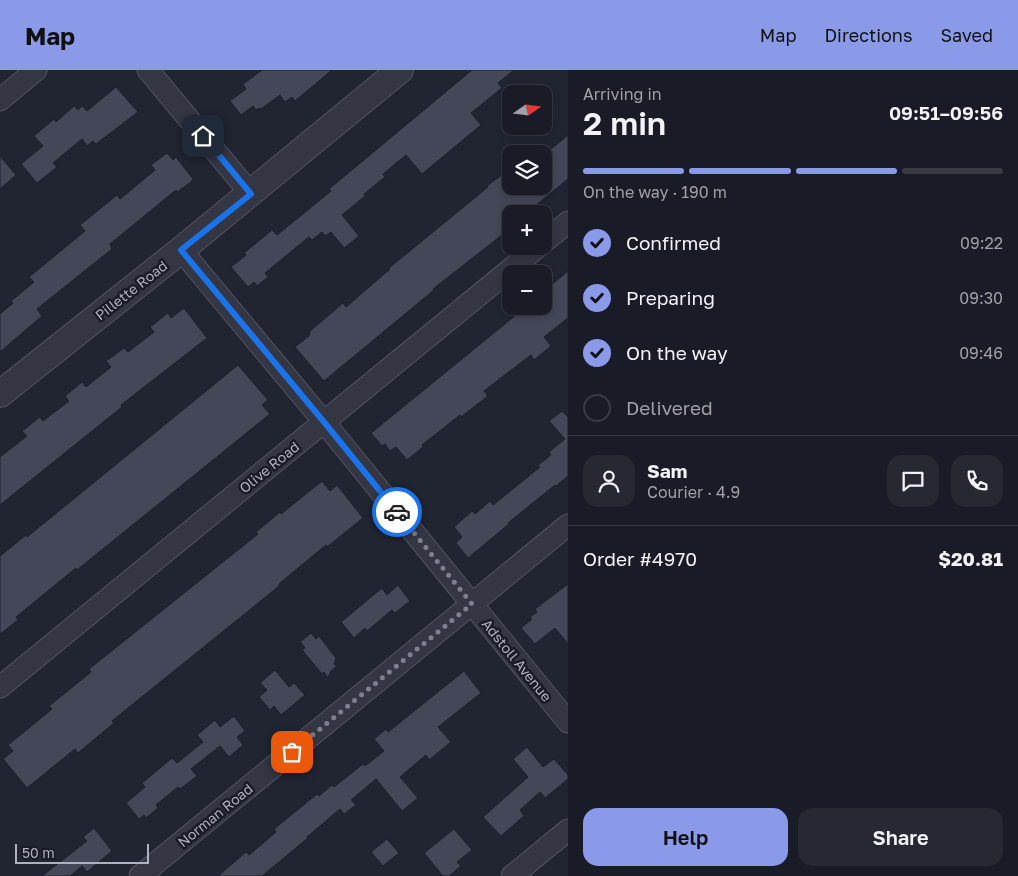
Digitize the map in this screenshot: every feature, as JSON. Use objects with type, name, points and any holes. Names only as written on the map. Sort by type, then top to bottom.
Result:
[{"type":"street","points":[[0,100],[36,70]]},
{"type":"street","points":[[148,70],[251,194]]},
{"type":"street","name":"Pillette Road","points":[[0,394],[251,194],[400,70]]},
{"type":"street","points":[[552,235],[568,222]]},
{"type":"street","name":"Adstoll Avenue","points":[[181,250],[324,422],[568,722]]},
{"type":"street","name":"Olive Road","points":[[0,687],[528,255]]},
{"type":"street","name":"Norman Road","points":[[140,876],[568,525]]},
{"type":"street","points":[[512,876],[568,830]]},
{"type":"building","points":[[262,70],[332,70],[295,101],[292,97],[285,102],[280,95],[261,109],[256,110],[253,106],[241,115],[230,101],[246,89],[243,84]]},
{"type":"building","points":[[472,70],[514,70],[498,83],[502,88],[471,113],[481,125],[422,174],[406,155],[383,174],[385,177],[364,194],[365,196],[342,215],[359,236],[344,248],[331,232],[325,236],[322,232],[312,240],[309,237],[265,273],[268,277],[257,286],[254,282],[248,287],[231,267],[246,255],[244,253],[272,230],[277,235],[331,191],[329,189]]},
{"type":"building","points":[[116,87],[138,112],[96,144],[93,141],[87,146],[82,139],[53,163],[57,167],[37,183],[21,164],[43,146],[34,136],[54,119],[56,122],[74,106],[78,110],[82,106],[87,111]]},
{"type":"building","points":[[568,135],[568,179],[552,192],[552,148]]},
{"type":"building","points":[[167,153],[173,160],[176,157],[193,179],[191,182],[177,192],[176,190],[110,244],[112,249],[37,309],[42,316],[0,352],[0,314],[13,303],[11,301],[34,282],[29,277],[85,231],[80,225],[117,195],[120,199],[155,170],[151,165]]},
{"type":"building","points":[[0,156],[16,175],[0,189]]},
{"type":"building","points":[[502,175],[502,195],[548,195],[536,205],[502,205],[502,235],[433,289],[324,381],[295,347],[309,336],[310,331],[343,303],[346,307],[389,268]]},
{"type":"building","points":[[568,271],[568,318],[544,337],[551,346],[534,360],[531,355],[484,391],[488,396],[422,445],[423,447],[407,460],[396,447],[390,451],[385,444],[382,446],[371,433],[516,315],[552,315],[552,284]]},
{"type":"building","points":[[184,308],[207,338],[121,405],[122,407],[0,505],[0,457],[27,436],[22,431],[40,417],[43,421],[69,401],[65,396],[82,382],[86,387],[111,367],[106,361],[124,348],[128,352],[154,332],[150,327],[168,313],[171,318]]},
{"type":"building","points":[[238,365],[268,400],[262,405],[270,414],[77,570],[76,568],[16,617],[18,620],[0,634],[0,556],[26,535],[27,537]]},
{"type":"building","points":[[562,411],[568,417],[568,476],[508,523],[468,558],[456,543],[462,537],[454,527],[472,511],[475,514],[490,501],[493,505],[540,467],[538,465],[551,455],[549,452],[565,439],[549,421]]},
{"type":"building","points":[[322,481],[330,491],[337,485],[363,518],[327,547],[326,545],[280,583],[278,587],[112,721],[114,723],[78,753],[75,749],[27,788],[3,759],[13,751],[8,745],[52,709],[49,706],[91,672],[89,669],[258,534],[256,532],[280,512],[281,514]]},
{"type":"building","points":[[568,584],[568,644],[555,628],[535,644],[521,628],[532,619],[530,617],[537,612],[535,609]]},
{"type":"building","points":[[398,585],[410,601],[395,613],[392,610],[367,631],[365,628],[354,638],[341,622],[382,588],[387,595]]},
{"type":"building","points":[[311,633],[316,639],[319,636],[336,658],[334,664],[337,666],[331,671],[328,678],[324,672],[322,674],[302,650],[305,648],[300,642]]},
{"type":"building","points":[[275,670],[289,687],[294,683],[305,695],[281,715],[274,706],[270,710],[259,697],[267,690],[260,683]]},
{"type":"building","points":[[464,671],[481,693],[438,727],[451,742],[429,760],[426,755],[400,777],[418,798],[402,811],[376,779],[351,800],[356,805],[344,814],[340,809],[262,876],[218,876],[246,852],[249,855],[276,832],[274,829],[317,794],[319,796],[332,785],[334,787],[363,764],[365,766],[384,751],[374,739],[386,729],[388,732]]},
{"type":"building","points":[[234,716],[245,731],[237,737],[243,745],[229,757],[220,746],[191,769],[197,776],[180,789],[178,787],[156,805],[158,808],[146,818],[144,815],[139,819],[126,803],[145,787],[142,783],[172,758],[177,763],[203,742],[197,735],[215,720],[220,727]]},
{"type":"building","points":[[527,747],[543,767],[554,759],[568,775],[568,779],[545,798],[540,792],[520,810],[524,816],[501,836],[483,817],[528,777],[513,759]]},
{"type":"building","points":[[94,828],[112,851],[87,872],[82,866],[70,876],[42,876],[87,841],[83,837]]},
{"type":"building","points":[[454,829],[472,850],[457,862],[461,866],[449,876],[443,876],[424,853]]},
{"type":"building","points":[[387,839],[399,853],[383,866],[371,852]]},
{"type":"way so far","points":[[292,752],[472,604],[397,512]]},
{"type":"route","points":[[203,136],[251,194],[181,250],[397,512]]}]
